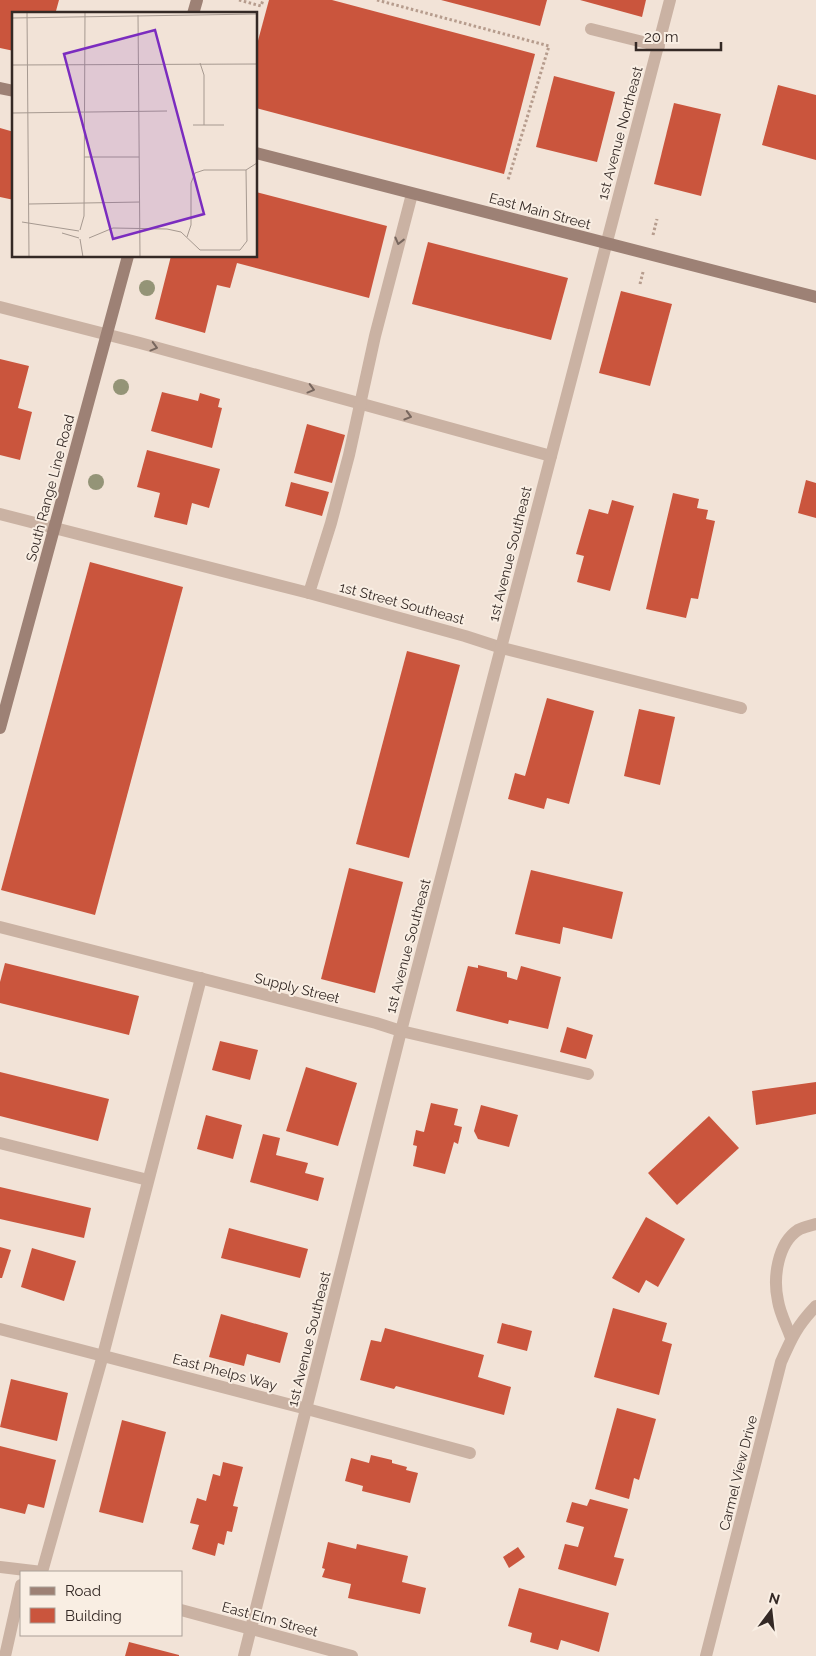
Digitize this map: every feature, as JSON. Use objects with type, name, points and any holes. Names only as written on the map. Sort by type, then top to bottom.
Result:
[{"type":"main road","name":"East Main Street","points":[[258,154],[816,297]]},
{"type":"main road","name":"South Range Line Road","points":[[0,728],[127,258]]},
{"type":"street","name":"1st Avenue Northeast","points":[[606,244],[670,0]]},
{"type":"street","points":[[591,29],[658,46]]},
{"type":"street","points":[[309,593],[331,523],[361,403],[375,336],[412,194]]},
{"type":"street","name":"1st Avenue Southeast","points":[[244,1656],[401,1031],[606,244]]},
{"type":"street","points":[[0,307],[107,334],[551,456]]},
{"type":"street","name":"1st Street Southeast","points":[[0,514],[309,593],[502,648],[741,708]]},
{"type":"street","name":"Supply Street","points":[[0,927],[401,1031],[588,1074]]},
{"type":"street","points":[[42,1571],[103,1355],[201,978]]},
{"type":"street","points":[[0,1143],[148,1180]]},
{"type":"street","points":[[791,1338],[778,1302],[775,1284],[777,1264],[784,1246],[798,1230],[816,1224]]},
{"type":"street","name":"Carmel View Drive","points":[[706,1656],[781,1362],[791,1338],[801,1321],[816,1306]]},
{"type":"street","name":"East Phelps Way","points":[[0,1329],[470,1453]]},
{"type":"street","points":[[0,1568],[24,1571]]},
{"type":"street","points":[[5,1656],[20,1589]]},
{"type":"street","name":"East Elm Street","points":[[182,1610],[352,1656]]},
{"type":"path","points":[[238,0],[261,6],[263,0]]},
{"type":"path","points":[[377,0],[549,46],[508,180]]},
{"type":"building","points":[[0,0],[59,0],[56,11],[58,12],[12,12],[12,51],[0,48]]},
{"type":"building","points":[[269,0],[332,0],[535,54],[504,174],[258,109],[258,41]]},
{"type":"building","points":[[441,0],[547,0],[540,26]]},
{"type":"building","points":[[580,0],[646,0],[642,17]]},
{"type":"building","points":[[554,76],[615,92],[597,162],[536,147]]},
{"type":"building","points":[[778,85],[816,95],[816,160],[762,145]]},
{"type":"building","points":[[674,103],[721,114],[701,196],[654,184]]},
{"type":"building","points":[[0,128],[12,131],[12,200],[0,197]]},
{"type":"building","points":[[258,193],[387,226],[369,298],[237,263],[230,288],[217,285],[205,333],[155,319],[170,258],[258,258]]},
{"type":"building","points":[[428,242],[568,278],[551,340],[412,304]]},
{"type":"building","points":[[621,291],[672,304],[650,386],[599,373]]},
{"type":"building","points":[[0,359],[29,366],[18,408],[32,412],[20,460],[0,455]]},
{"type":"building","points":[[162,392],[198,401],[200,393],[220,399],[218,407],[222,408],[212,448],[151,431]]},
{"type":"building","points":[[307,424],[345,435],[332,483],[294,473]]},
{"type":"building","points":[[147,450],[220,469],[209,508],[192,503],[187,525],[154,517],[160,493],[137,487]]},
{"type":"building","points":[[806,480],[816,483],[816,518],[798,513]]},
{"type":"building","points":[[291,482],[329,492],[322,516],[285,506]]},
{"type":"building","points":[[673,493],[699,499],[697,508],[708,510],[706,519],[715,521],[698,599],[691,598],[686,618],[646,609]]},
{"type":"building","points":[[612,500],[634,506],[610,591],[577,582],[584,556],[576,554],[589,509],[608,514]]},
{"type":"building","points":[[90,562],[183,587],[95,915],[1,890]]},
{"type":"building","points":[[407,651],[460,665],[409,858],[356,844]]},
{"type":"building","points":[[547,698],[594,711],[569,804],[547,798],[544,809],[508,799],[515,773],[525,776]]},
{"type":"building","points":[[639,709],[675,717],[660,785],[624,776]]},
{"type":"building","points":[[349,868],[403,882],[375,993],[321,979]]},
{"type":"building","points":[[531,870],[623,892],[612,939],[563,927],[560,944],[515,934]]},
{"type":"building","points":[[5,963],[139,996],[129,1035],[0,1003],[0,982]]},
{"type":"building","points":[[478,965],[507,972],[507,977],[517,980],[521,966],[561,977],[548,1029],[509,1020],[508,1024],[456,1011],[468,966],[478,968]]},
{"type":"building","points":[[567,1027],[593,1035],[586,1059],[560,1052]]},
{"type":"building","points":[[220,1041],[258,1050],[250,1080],[212,1070]]},
{"type":"building","points":[[306,1067],[357,1083],[338,1146],[286,1131]]},
{"type":"building","points":[[0,1072],[109,1099],[98,1141],[0,1116]]},
{"type":"building","points":[[816,1082],[816,1114],[756,1125],[752,1091]]},
{"type":"building","points":[[431,1103],[458,1109],[454,1125],[462,1127],[458,1144],[454,1142],[445,1174],[413,1166],[417,1146],[413,1145],[416,1130],[424,1132]]},
{"type":"building","points":[[481,1105],[518,1115],[509,1147],[478,1139],[474,1131]]},
{"type":"building","points":[[206,1115],[242,1125],[233,1159],[197,1149]]},
{"type":"building","points":[[709,1116],[739,1148],[677,1205],[648,1173]]},
{"type":"building","points":[[263,1134],[280,1138],[276,1155],[308,1163],[305,1173],[324,1178],[318,1201],[250,1182]]},
{"type":"building","points":[[0,1187],[91,1208],[84,1238],[0,1219]]},
{"type":"building","points":[[646,1217],[685,1239],[658,1287],[646,1280],[639,1293],[612,1278]]},
{"type":"building","points":[[229,1228],[308,1249],[300,1278],[221,1258]]},
{"type":"building","points":[[0,1247],[11,1250],[2,1278],[0,1278]]},
{"type":"building","points":[[32,1248],[76,1261],[64,1301],[21,1287]]},
{"type":"building","points":[[613,1308],[667,1323],[662,1341],[672,1344],[659,1395],[594,1377]]},
{"type":"building","points":[[221,1314],[288,1333],[280,1363],[247,1354],[244,1366],[209,1357]]},
{"type":"building","points":[[502,1323],[532,1331],[527,1351],[497,1343]]},
{"type":"building","points":[[385,1328],[484,1355],[478,1377],[511,1387],[504,1415],[396,1386],[394,1389],[360,1380],[371,1340],[381,1342]]},
{"type":"building","points":[[11,1379],[68,1393],[57,1441],[0,1427]]},
{"type":"building","points":[[617,1408],[656,1419],[639,1480],[634,1478],[629,1499],[595,1489]]},
{"type":"building","points":[[122,1420],[166,1432],[143,1523],[99,1512]]},
{"type":"building","points":[[0,1446],[56,1460],[44,1508],[28,1504],[25,1514],[0,1508]]},
{"type":"building","points":[[371,1455],[392,1460],[392,1463],[407,1467],[406,1470],[418,1473],[410,1503],[362,1491],[363,1486],[345,1481],[351,1458],[369,1463]]},
{"type":"building","points":[[223,1462],[243,1467],[233,1506],[238,1507],[232,1532],[227,1531],[224,1545],[218,1543],[215,1556],[192,1549],[199,1525],[190,1523],[197,1498],[206,1501],[213,1474],[220,1476]]},
{"type":"building","points":[[590,1499],[628,1509],[614,1557],[624,1559],[616,1586],[558,1569],[565,1544],[578,1547],[584,1527],[566,1522],[572,1502],[587,1506]]},
{"type":"building","points":[[328,1542],[356,1549],[357,1544],[408,1556],[402,1582],[426,1588],[420,1614],[348,1598],[351,1584],[322,1577],[325,1569],[322,1568]]},
{"type":"building","points":[[518,1547],[525,1557],[509,1568],[503,1557]]},
{"type":"building","points":[[519,1588],[609,1613],[599,1652],[561,1640],[558,1650],[530,1642],[532,1633],[508,1626]]},
{"type":"building","points":[[129,1642],[179,1655],[179,1656],[125,1656]]}]
